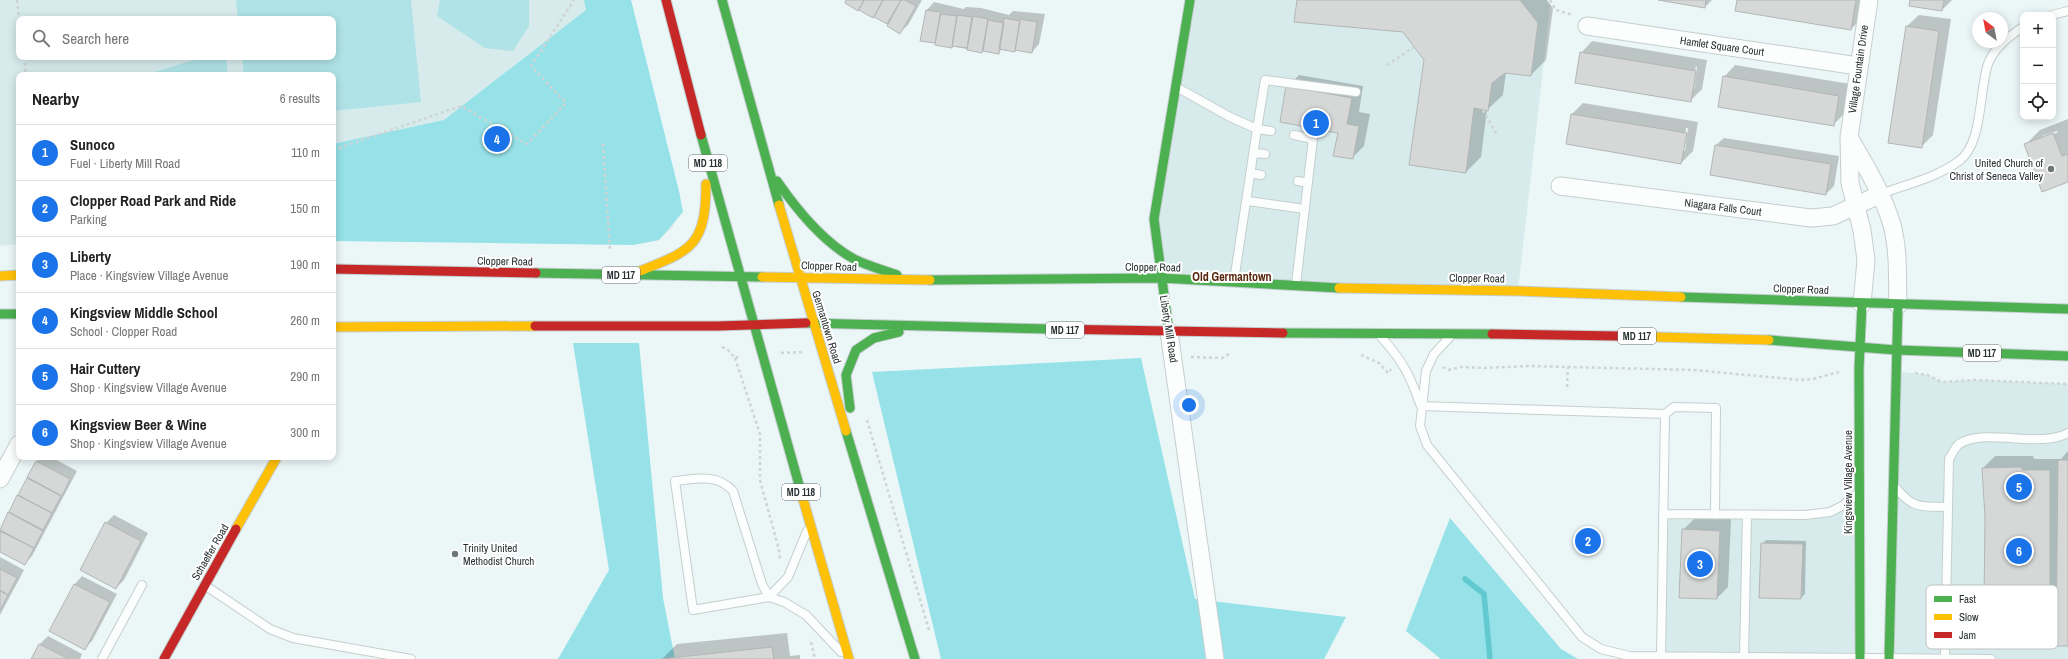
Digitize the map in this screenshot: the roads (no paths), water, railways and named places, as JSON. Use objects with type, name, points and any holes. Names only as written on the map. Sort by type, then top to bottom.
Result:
[{"type":"main road","name":"MD 118","points":[[666,0],[739,276],[848,659]]},
{"type":"main road","name":"Germantown Road","points":[[722,0],[768,168],[915,659]]},
{"type":"main road","name":"Liberty Mill Road","points":[[1169,332],[1154,219],[1190,0]]},
{"type":"main road","points":[[630,275],[682,253],[699,238],[706,215],[706,155]]},
{"type":"main road","points":[[768,168],[793,204],[826,237],[849,256],[909,280]]},
{"type":"main road","name":"Clopper Road","points":[[336,269],[909,280],[1161,278],[1364,289],[1518,290],[1862,304],[2068,309]]},
{"type":"main road","points":[[0,276],[16,275]]},
{"type":"main road","name":"Kingsview Village Avenue","points":[[1860,659],[1861,491],[1859,368],[1862,304]]},
{"type":"main road","points":[[1889,658],[1898,305]]},
{"type":"main road","points":[[0,314],[16,314]]},
{"type":"main road","name":"MD 117","points":[[336,327],[753,326],[814,323],[924,327],[1169,332],[1452,334],[1748,339],[1861,346],[1896,350],[2068,356]]},
{"type":"main road","points":[[856,463],[846,375],[856,350],[874,338],[924,327]]},
{"type":"main road","name":"Schaeffer Road","points":[[164,659],[275,460]]},
{"type":"street","name":"Village Fountain Drive","points":[[1862,304],[1866,260],[1862,230],[1850,183],[1849,137],[1858,66],[1869,0]]},
{"type":"street","name":"Hamlet Square Court","points":[[1587,26],[1858,66]]},
{"type":"street","points":[[1849,137],[1881,194],[1892,226],[1896,252],[1898,305]]},
{"type":"street","name":"Niagara Falls Court","points":[[1560,186],[1812,218],[1833,216],[1881,194]]},
{"type":"street","name":"Liberty Mill Road","points":[[1169,332],[1215,659]]},
{"type":"street","points":[[0,479],[16,450]]},
{"type":"lane","points":[[2056,14],[2068,11]]},
{"type":"lane","points":[[1881,194],[1936,174],[1960,160],[1974,140],[1988,64],[2001,43],[2020,29]]},
{"type":"lane","points":[[1234,282],[1248,201],[1265,80],[1356,92]]},
{"type":"lane","points":[[1176,87],[1230,117],[1258,129],[1270,131]]},
{"type":"lane","points":[[1294,135],[1313,139],[1296,285]]},
{"type":"lane","points":[[1254,153],[1265,154]]},
{"type":"lane","points":[[1301,160],[1310,161]]},
{"type":"lane","points":[[1252,173],[1261,175]]},
{"type":"lane","points":[[1298,181],[1308,183]]},
{"type":"lane","points":[[1248,201],[1305,209]]},
{"type":"lane","points":[[1378,334],[1410,374],[1421,406]]},
{"type":"lane","points":[[1452,334],[1434,354],[1426,371],[1420,426],[1427,445],[1582,637],[1601,649],[1629,656],[1689,658],[1991,659]]},
{"type":"lane","points":[[1421,406],[1665,414],[1674,407],[1716,408],[1715,515]]},
{"type":"lane","points":[[1661,657],[1665,414]]},
{"type":"lane","points":[[1946,585],[1949,459],[1958,445],[1971,439],[2033,439],[2063,436],[2068,433]]},
{"type":"lane","points":[[769,597],[762,584],[733,491],[727,484],[716,479],[707,478],[675,481],[693,610],[769,597],[784,602],[806,615],[848,659]]},
{"type":"lane","points":[[1893,484],[1904,498],[1914,506],[1948,507]]},
{"type":"lane","points":[[1663,514],[1805,515],[1830,512],[1842,506],[1861,491]]},
{"type":"lane","points":[[1744,658],[1747,515]]},
{"type":"lane","points":[[769,597],[784,582],[792,568],[810,524]]},
{"type":"lane","points":[[102,659],[142,585]]},
{"type":"lane","points":[[205,585],[270,629],[293,638],[411,659]]},
{"type":"lane","points":[[1945,649],[1945,658]]},
{"type":"waterway","points":[[1465,579],[1484,594],[1490,659]]},
{"type":"place","name":"Sunoco","points":[[1316,123]]},
{"type":"place","name":"Kingsview Middle School","points":[[497,139]]},
{"type":"place","name":"United Church of Christ of Seneca Valley","points":[[2051,169]]},
{"type":"place","name":"Hair Cuttery","points":[[2019,487]]},
{"type":"place","name":"Clopper Road Park and Ride","points":[[1588,541]]},
{"type":"place","name":"Kingsview Beer & Wine","points":[[2019,551]]},
{"type":"place","name":"Trinity United Methodist Church","points":[[455,554]]},
{"type":"place","name":"Liberty","points":[[1700,564]]},
{"type":"district","name":"Old Germantown","points":[[1232,277]]}]
